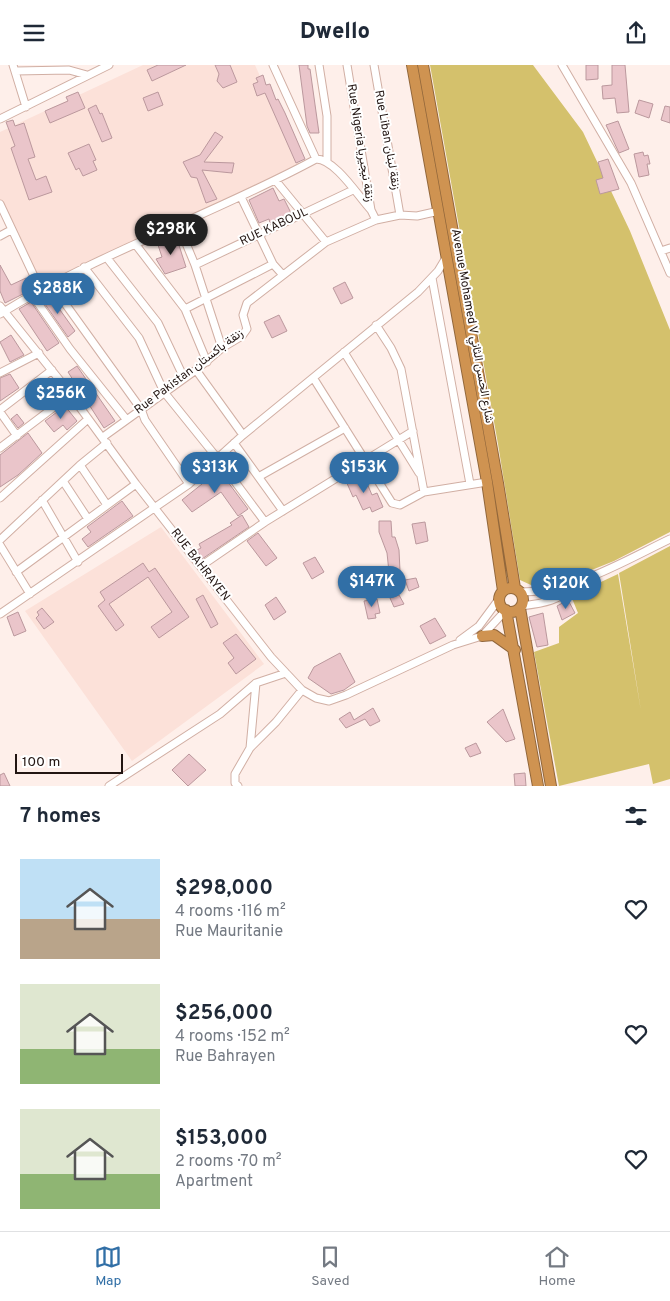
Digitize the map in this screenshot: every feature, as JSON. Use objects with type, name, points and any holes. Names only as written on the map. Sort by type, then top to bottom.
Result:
[{"type":"highway","name":"Avenue Mohamed V شارع الحسن الثاني","points":[[412,65],[448,254],[487,482],[501,595]]},
{"type":"highway","name":"Avenue Mohamed V شارع الحسن الثاني","points":[[423,65],[517,590]]},
{"type":"highway","points":[[520,607],[513,612],[506,610],[500,605],[501,595],[517,590],[523,599],[520,607],[551,786]]},
{"type":"highway","points":[[506,610],[515,650],[538,786]]},
{"type":"highway","points":[[482,635],[494,635],[515,650]]},
{"type":"street","points":[[1,116],[26,107],[109,65]]},
{"type":"street","points":[[274,65],[316,159]]},
{"type":"street","points":[[319,65],[327,116],[327,161]]},
{"type":"street","name":"Rue Nigeria زنقة نيجيريا","points":[[347,65],[371,211],[376,220]]},
{"type":"street","name":"Rue Liban زنقة لبنان","points":[[374,65],[400,215]]},
{"type":"street","points":[[562,65],[631,183],[670,273]]},
{"type":"street","points":[[26,107],[14,68],[69,67],[87,75]]},
{"type":"street","points":[[1,310],[33,297],[51,284],[84,267],[276,181],[316,159],[327,161],[371,211]]},
{"type":"street","points":[[276,181],[326,242]]},
{"type":"street","name":"RUE KABOUL","points":[[195,265],[353,190]]},
{"type":"street","points":[[241,197],[258,235],[273,263],[282,274]]},
{"type":"street","points":[[0,204],[41,291]]},
{"type":"street","name":"Rue Pakistan زنقة باكستان","points":[[0,540],[126,419],[196,370],[245,332],[247,325],[243,315],[248,303],[282,274],[326,242],[376,220],[400,215],[417,216],[439,211]]},
{"type":"street","points":[[178,224],[195,265],[222,348]]},
{"type":"street","points":[[0,236],[11,230]]},
{"type":"street","points":[[136,245],[185,309],[206,362]]},
{"type":"street","points":[[661,251],[670,248]]},
{"type":"street","points":[[0,614],[156,509],[189,484],[243,435],[314,379],[432,278],[448,254]]},
{"type":"street","points":[[107,258],[158,323],[184,378]]},
{"type":"street","points":[[185,309],[273,263]]},
{"type":"street","points":[[84,267],[139,338],[164,392],[218,459],[265,522]]},
{"type":"street","points":[[432,278],[470,484]]},
{"type":"street","points":[[51,284],[141,409],[145,420],[189,484]]},
{"type":"street","points":[[33,297],[70,349],[126,419]]},
{"type":"street","name":"RUE BAHRAYEN","points":[[1,310],[52,370],[136,484],[286,673],[302,689],[316,698],[329,701],[454,645],[482,635],[506,610]]},
{"type":"street","points":[[376,325],[391,348],[401,369],[424,491]]},
{"type":"street","points":[[344,352],[398,441],[422,476]]},
{"type":"street","points":[[0,373],[38,353]]},
{"type":"street","points":[[17,436],[0,411],[52,370]]},
{"type":"street","points":[[196,370],[243,435]]},
{"type":"street","points":[[314,379],[392,503],[400,505],[424,491],[487,482]]},
{"type":"street","points":[[0,448],[70,395]]},
{"type":"street","points":[[0,497],[88,419]]},
{"type":"street","points":[[260,476],[345,428]]},
{"type":"street","points":[[201,566],[265,522],[413,431]]},
{"type":"street","points":[[234,443],[260,476],[283,511]]},
{"type":"street","points":[[80,465],[107,505]]},
{"type":"street","points":[[63,481],[88,519]]},
{"type":"street","points":[[16,572],[136,484]]},
{"type":"street","points":[[42,500],[78,562]]},
{"type":"street","points":[[517,590],[535,592],[578,582],[670,539]]},
{"type":"street","points":[[0,545],[30,593]]},
{"type":"street","points":[[520,607],[547,603],[562,597],[578,582]]},
{"type":"street","name":"RUE BAHRAYEN","points":[[454,645],[479,626],[501,595]]},
{"type":"street","points":[[109,786],[220,714],[256,683],[286,673]]},
{"type":"street","points":[[250,748],[256,683]]},
{"type":"street","points":[[238,786],[235,783],[235,774],[250,748],[276,722],[302,689]]},
{"type":"shaded area","points":[[143,65],[255,65],[300,166],[40,284],[0,200],[0,132]]},
{"type":"shaded area","points":[[430,65],[533,65],[583,132],[630,231],[670,330],[670,532],[614,561],[542,590],[520,580],[498,444]]},
{"type":"shaded area","points":[[161,527],[264,664],[132,761],[25,611]]},
{"type":"shaded area","points":[[670,546],[670,779],[653,784],[649,764],[559,786],[534,652],[559,643],[559,627],[578,613],[571,596],[618,574],[641,711],[619,573]]},
{"type":"building","points":[[158,65],[186,65],[152,81],[147,70]]},
{"type":"building","points":[[215,65],[230,65],[237,82],[223,88],[217,81],[219,74]]},
{"type":"building","points":[[299,65],[308,65],[308,69],[310,69],[319,133],[310,133],[307,126]]},
{"type":"building","points":[[586,65],[598,65],[598,79],[586,80]]},
{"type":"building","points":[[612,65],[625,65],[629,112],[617,113],[615,98],[603,99],[602,86],[612,85]]},
{"type":"building","points":[[263,75],[266,85],[270,84],[276,100],[278,99],[285,113],[305,159],[296,163],[265,93],[257,96],[253,84],[258,82],[256,78]]},
{"type":"building","points":[[78,92],[85,108],[50,123],[45,111],[68,101],[66,97]]},
{"type":"building","points":[[158,92],[163,105],[148,111],[143,98]]},
{"type":"building","points":[[639,100],[653,104],[649,118],[635,113]]},
{"type":"building","points":[[96,105],[100,114],[102,113],[112,138],[102,142],[88,109]]},
{"type":"building","points":[[665,106],[670,107],[670,123],[661,120]]},
{"type":"building","points":[[13,120],[15,126],[24,123],[35,157],[28,159],[36,180],[46,176],[52,192],[29,200],[11,148],[15,146],[6,122]]},
{"type":"building","points":[[618,121],[629,149],[619,153],[606,125]]},
{"type":"building","points":[[215,132],[223,137],[204,162],[234,163],[232,173],[202,170],[217,199],[206,203],[197,178],[191,177],[183,162],[200,155]]},
{"type":"building","points":[[89,144],[96,160],[93,161],[97,170],[83,176],[79,168],[76,170],[68,153]]},
{"type":"building","points":[[643,152],[644,156],[648,155],[650,164],[647,164],[649,175],[639,177],[634,154]]},
{"type":"building","points":[[608,159],[619,189],[600,194],[596,180],[603,178],[598,162]]},
{"type":"building","points":[[273,188],[279,201],[284,199],[291,213],[270,223],[269,219],[259,223],[249,200]]},
{"type":"building","points":[[176,236],[186,267],[165,274],[156,259],[162,257],[157,242]]},
{"type":"building","points":[[0,265],[11,285],[26,278],[31,290],[5,303],[0,291]]},
{"type":"building","points":[[345,282],[353,298],[341,304],[333,288]]},
{"type":"building","points":[[48,293],[75,331],[68,337],[40,297]]},
{"type":"building","points":[[31,302],[59,343],[47,351],[19,309]]},
{"type":"building","points":[[279,315],[287,331],[272,338],[264,322]]},
{"type":"building","points":[[11,335],[24,355],[10,362],[0,342]]},
{"type":"building","points":[[77,366],[115,421],[104,428],[68,372]]},
{"type":"building","points":[[10,374],[19,388],[0,401],[0,378]]},
{"type":"building","points":[[48,379],[57,398],[48,405],[39,387]]},
{"type":"building","points":[[65,406],[77,421],[67,430],[63,425],[54,432],[45,421]]},
{"type":"building","points":[[17,414],[24,423],[18,428],[11,419]]},
{"type":"building","points":[[28,433],[42,453],[18,475],[0,487],[0,455]]},
{"type":"building","points":[[219,470],[248,509],[238,516],[221,492],[192,512],[182,500],[202,484],[200,483]]},
{"type":"building","points":[[363,474],[372,495],[377,493],[383,507],[372,512],[370,507],[363,510],[356,495],[353,497],[346,481]]},
{"type":"building","points":[[122,501],[133,516],[88,547],[82,539],[91,532],[87,527]]},
{"type":"building","points":[[242,515],[249,527],[202,559],[197,550],[201,548],[199,544],[232,525],[230,523]]},
{"type":"building","points":[[379,521],[391,521],[392,537],[395,537],[399,550],[400,571],[389,572],[387,553],[379,532]]},
{"type":"building","points":[[425,522],[428,541],[416,544],[412,524]]},
{"type":"building","points":[[258,533],[277,558],[266,566],[247,541]]},
{"type":"building","points":[[315,557],[324,572],[312,579],[303,563]]},
{"type":"building","points":[[143,563],[149,572],[155,568],[189,617],[159,638],[151,627],[172,612],[148,577],[109,604],[124,625],[116,631],[98,606],[105,600],[100,592]]},
{"type":"building","points":[[416,578],[419,587],[409,591],[405,580]]},
{"type":"building","points":[[203,595],[218,624],[211,628],[196,599]]},
{"type":"building","points":[[399,595],[404,604],[394,607],[390,598]]},
{"type":"building","points":[[276,597],[286,612],[274,620],[265,605]]},
{"type":"building","points":[[377,599],[380,613],[375,614],[376,618],[368,619],[364,601]]},
{"type":"building","points":[[568,600],[575,613],[562,620],[557,606]]},
{"type":"building","points":[[42,608],[54,622],[44,629],[36,618],[39,615],[37,612]]},
{"type":"building","points":[[18,612],[26,631],[14,636],[7,617]]},
{"type":"building","points":[[543,613],[548,645],[537,647],[529,617]]},
{"type":"building","points":[[435,618],[446,636],[430,644],[420,626]]},
{"type":"building","points":[[236,634],[256,659],[236,674],[228,663],[234,658],[223,643]]},
{"type":"building","points":[[340,653],[355,682],[344,690],[331,694],[308,678],[314,667]]},
{"type":"building","points":[[373,708],[380,721],[370,726],[365,719],[346,728],[339,719],[350,712],[354,720]]},
{"type":"building","points":[[503,709],[515,739],[506,742],[487,722]]},
{"type":"building","points":[[476,743],[481,753],[470,757],[465,748]]},
{"type":"building","points":[[189,754],[206,770],[188,786],[172,770]]},
{"type":"building","points":[[4,773],[10,786],[0,786],[0,775]]},
{"type":"building","points":[[525,773],[526,786],[515,786],[514,774]]}]
